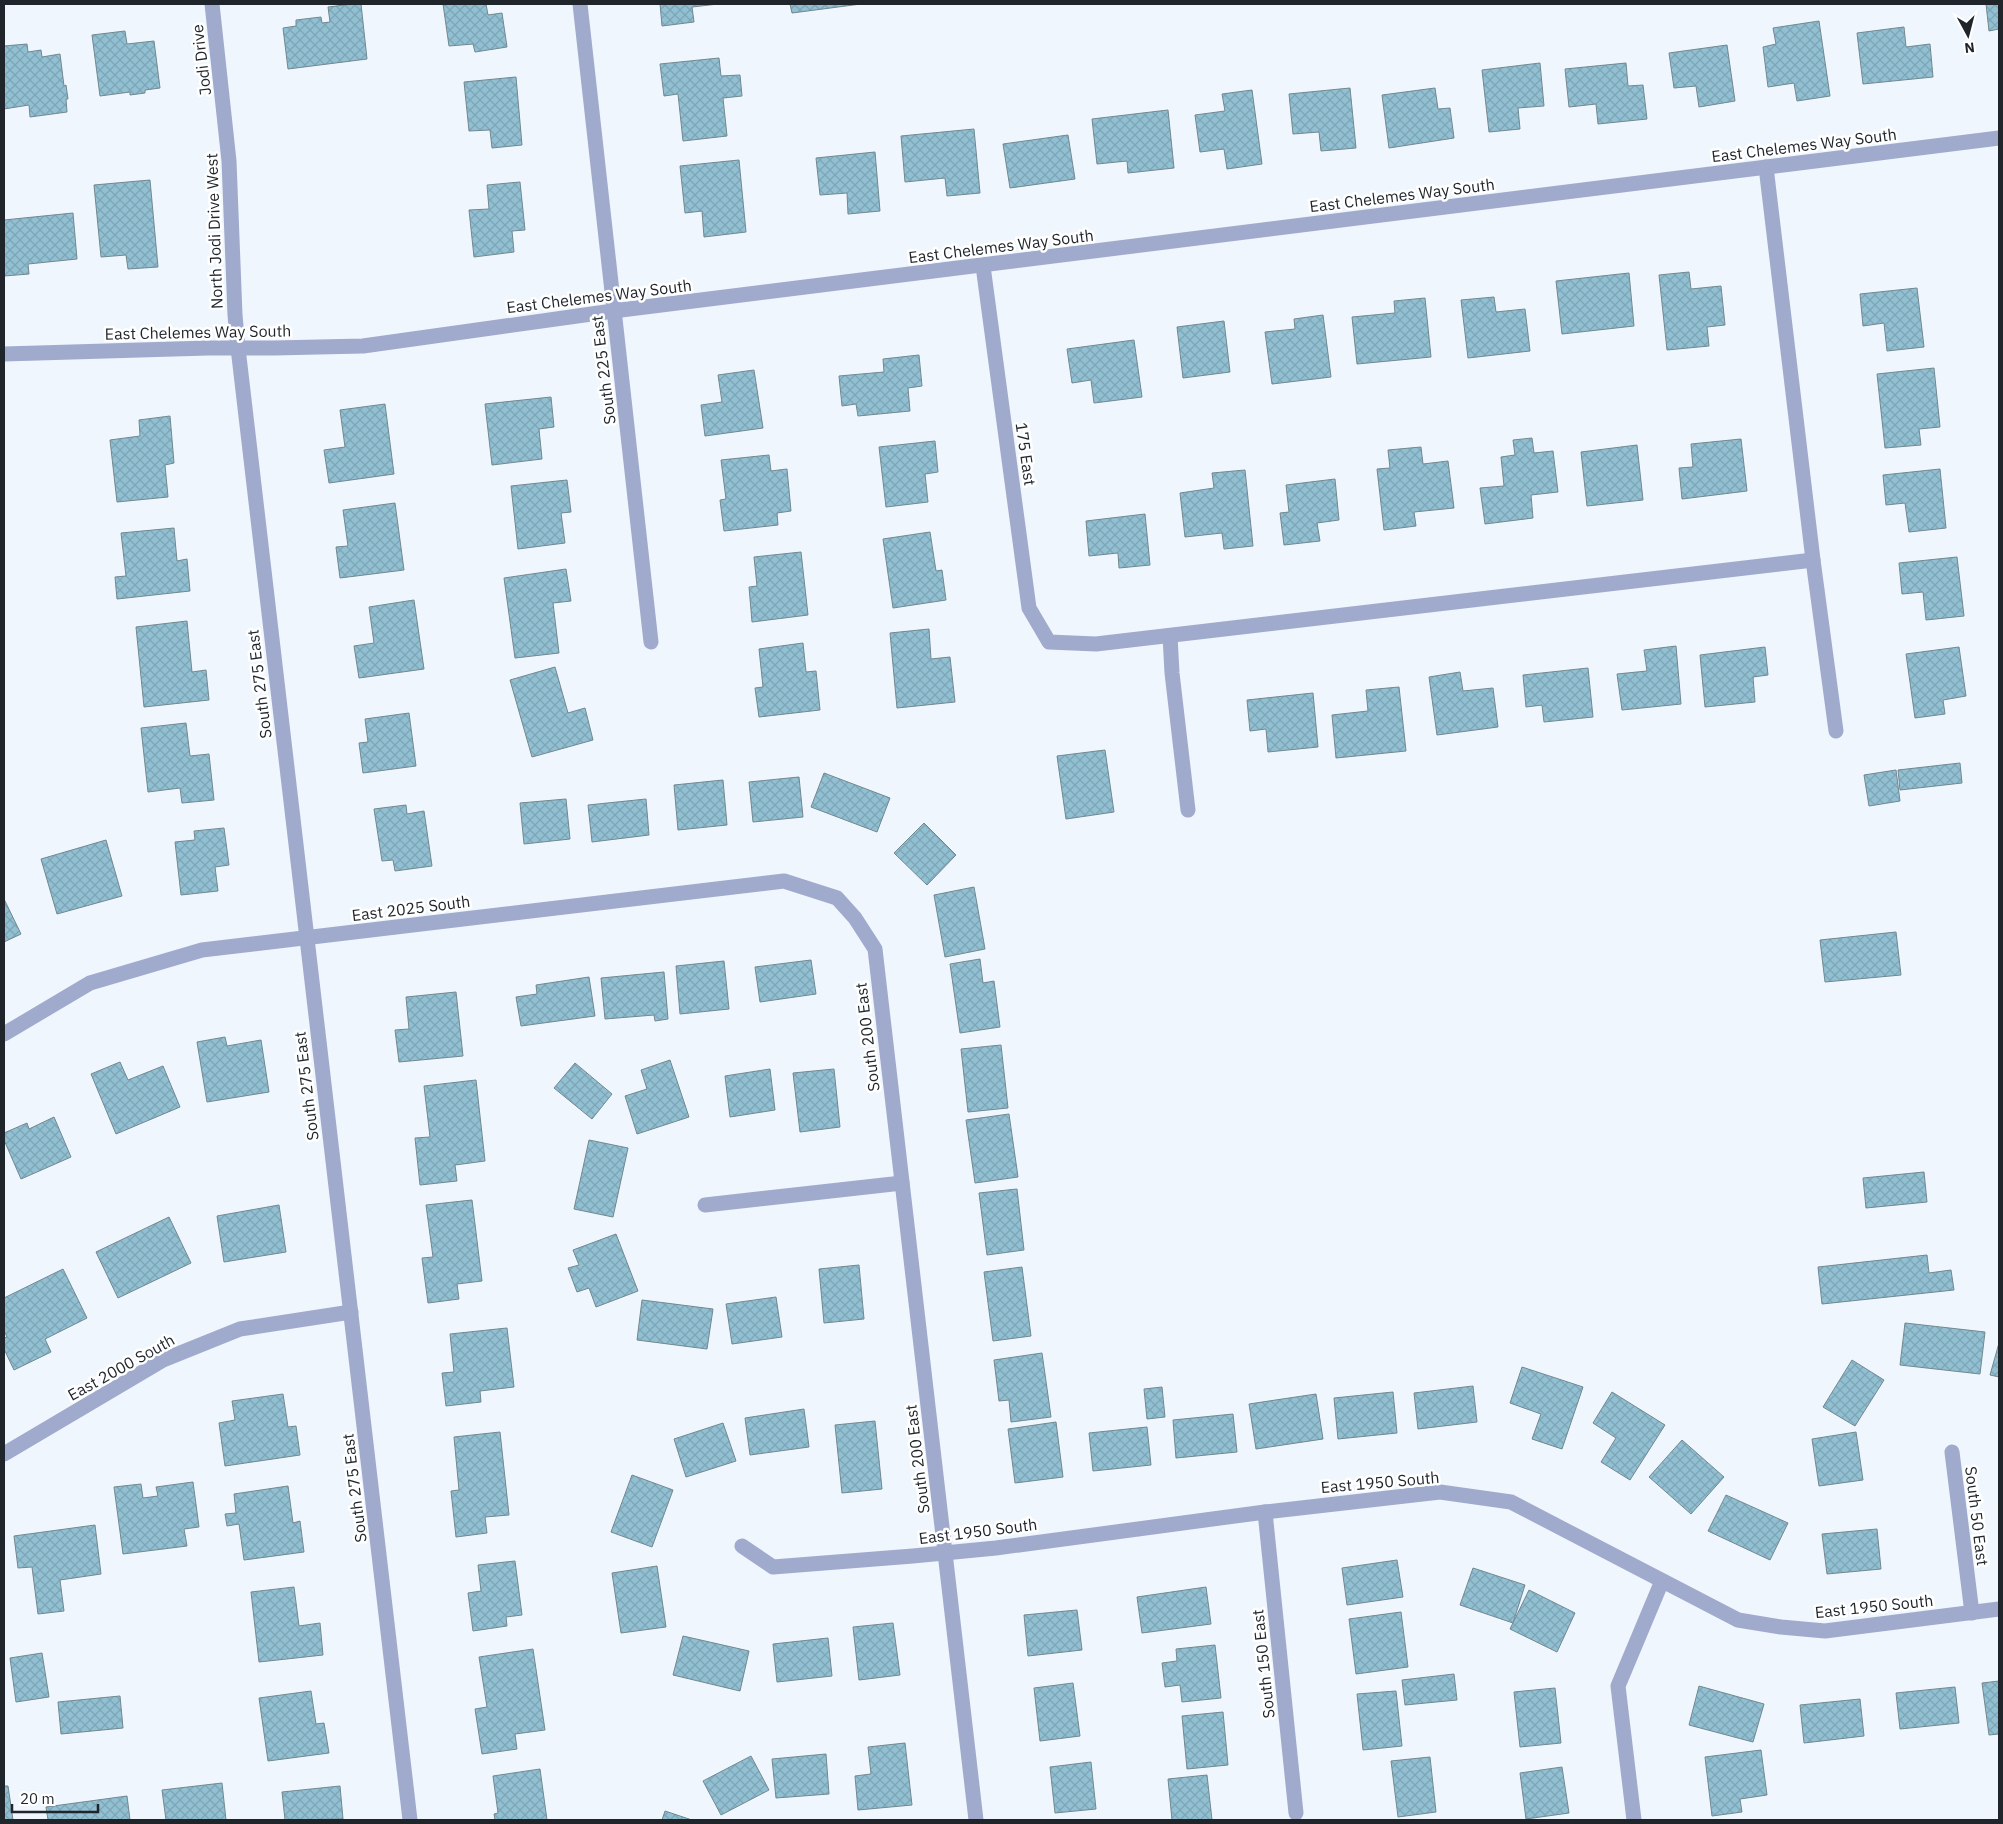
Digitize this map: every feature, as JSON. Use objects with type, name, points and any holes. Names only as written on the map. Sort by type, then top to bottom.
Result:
[{"type":"street","name":"Jodi Drive","points":[[212,4],[225,112]]},
{"type":"street","name":"South 225 East","points":[[580,4],[613,311],[652,642]]},
{"type":"street","name":"North Jodi Drive West","points":[[225,112],[238,348]]},
{"type":"street","name":"East Chelemes Way South","points":[[4,354],[363,346],[613,311],[1999,138]]},
{"type":"street","points":[[1766,167],[1813,560],[1836,732]]},
{"type":"street","name":"175 East","points":[[983,266],[1029,608],[1049,642],[1096,644],[1170,636]]},
{"type":"street","name":"South 275 East","points":[[238,348],[410,1820]]},
{"type":"street","points":[[1188,810],[1172,673],[1170,636],[1813,560]]},
{"type":"street","name":"East 2025 South","points":[[4,1034],[90,983],[202,950],[784,881],[837,898]]},
{"type":"street","name":"South 200 East","points":[[837,898],[855,918],[874,949],[976,1820]]},
{"type":"street","points":[[705,1206],[902,1183]]},
{"type":"street","name":"East 2000 South","points":[[4,1454],[163,1360],[240,1329],[351,1312]]},
{"type":"street","name":"South 50 East","points":[[1952,1452],[1972,1613]]},
{"type":"street","name":"East 1950 South","points":[[742,1546],[773,1567],[946,1554],[1266,1512],[1440,1492],[1511,1502],[1738,1620],[1781,1628],[1825,1631],[1999,1609]]},
{"type":"street","name":"South 150 East","points":[[1266,1512],[1296,1813]]},
{"type":"street","points":[[1634,1820],[1618,1686],[1662,1581]]},
{"type":"building","points":[[361,4],[367,59],[288,69],[283,28],[296,26],[296,20],[321,17],[322,23],[330,22],[328,7]]},
{"type":"building","points":[[443,4],[486,4],[488,15],[502,13],[507,47],[475,52],[473,44],[449,46]]},
{"type":"building","points":[[660,4],[718,4],[692,7],[694,22],[662,26]]},
{"type":"building","points":[[790,4],[861,4],[792,13]]},
{"type":"building","points":[[1986,4],[1999,4],[1999,29],[1989,31]]},
{"type":"building","points":[[1819,21],[1830,96],[1797,101],[1794,83],[1768,87],[1763,47],[1776,44],[1773,28]]},
{"type":"building","points":[[1904,27],[1906,47],[1930,44],[1933,77],[1863,84],[1857,33]]},
{"type":"building","points":[[125,31],[127,44],[154,41],[160,88],[130,95],[130,92],[100,96],[92,35]]},
{"type":"building","points":[[27,44],[28,52],[41,50],[42,57],[60,54],[64,86],[66,85],[68,99],[66,99],[67,112],[30,117],[29,105],[4,109],[4,46]]},
{"type":"building","points":[[1727,45],[1735,101],[1699,107],[1696,86],[1674,88],[1669,53]]},
{"type":"building","points":[[719,58],[721,76],[740,75],[742,96],[723,98],[727,136],[683,141],[678,94],[664,96],[660,64]]},
{"type":"building","points":[[1540,63],[1544,106],[1518,108],[1520,129],[1489,132],[1482,70]]},
{"type":"building","points":[[1626,63],[1628,86],[1643,85],[1647,119],[1598,124],[1596,104],[1569,107],[1565,69]]},
{"type":"building","points":[[516,77],[522,145],[492,148],[490,130],[469,131],[464,82]]},
{"type":"building","points":[[1350,88],[1356,148],[1321,151],[1319,132],[1293,134],[1289,94]]},
{"type":"building","points":[[1435,88],[1438,109],[1450,108],[1454,138],[1389,148],[1382,95]]},
{"type":"building","points":[[1252,90],[1262,164],[1227,169],[1224,149],[1200,152],[1195,115],[1225,111],[1222,94]]},
{"type":"building","points":[[1168,110],[1174,168],[1128,173],[1127,161],[1097,164],[1092,119]]},
{"type":"building","points":[[974,129],[980,193],[947,196],[945,178],[905,182],[901,136]]},
{"type":"building","points":[[1068,135],[1075,179],[1010,188],[1003,144]]},
{"type":"building","points":[[875,152],[880,211],[848,214],[847,193],[820,195],[816,158]]},
{"type":"building","points":[[739,160],[746,232],[704,237],[702,211],[685,213],[680,166]]},
{"type":"building","points":[[150,180],[158,267],[128,269],[126,255],[101,257],[94,185]]},
{"type":"building","points":[[520,182],[525,230],[512,231],[514,252],[474,257],[469,210],[489,209],[487,185]]},
{"type":"building","points":[[73,213],[77,259],[28,264],[29,274],[4,276],[4,220]]},
{"type":"building","points":[[1689,272],[1691,289],[1721,286],[1725,325],[1707,327],[1709,346],[1667,350],[1659,275]]},
{"type":"building","points":[[1629,273],[1634,326],[1562,334],[1556,281]]},
{"type":"building","points":[[1917,288],[1924,347],[1887,351],[1884,323],[1863,326],[1860,294]]},
{"type":"building","points":[[1494,297],[1496,312],[1525,309],[1530,351],[1468,358],[1461,300]]},
{"type":"building","points":[[1425,298],[1431,357],[1357,364],[1352,317],[1395,313],[1394,301]]},
{"type":"building","points":[[1323,315],[1331,377],[1272,384],[1265,332],[1295,329],[1294,319]]},
{"type":"building","points":[[1224,321],[1230,372],[1183,378],[1177,327]]},
{"type":"building","points":[[1134,340],[1142,397],[1094,403],[1091,380],[1072,383],[1067,349]]},
{"type":"building","points":[[919,355],[922,386],[908,388],[910,411],[858,416],[856,404],[842,406],[839,376],[884,372],[883,359]]},
{"type":"building","points":[[1934,368],[1940,427],[1919,429],[1921,445],[1885,448],[1877,374]]},
{"type":"building","points":[[754,370],[763,428],[705,436],[701,405],[722,402],[718,375]]},
{"type":"building","points":[[551,397],[554,427],[539,429],[542,459],[492,465],[485,404]]},
{"type":"building","points":[[385,404],[394,474],[329,483],[324,450],[345,447],[340,410]]},
{"type":"building","points":[[170,416],[174,463],[165,465],[168,497],[117,502],[110,440],[140,436],[139,420]]},
{"type":"building","points":[[1532,438],[1534,453],[1553,451],[1558,492],[1531,495],[1533,518],[1485,524],[1480,488],[1504,486],[1501,457],[1515,455],[1513,440]]},
{"type":"building","points":[[1741,439],[1747,491],[1682,499],[1679,468],[1693,467],[1691,444]]},
{"type":"building","points":[[935,441],[938,472],[925,474],[928,502],[886,507],[879,447]]},
{"type":"building","points":[[1637,445],[1643,500],[1587,506],[1581,452]]},
{"type":"building","points":[[1421,447],[1423,464],[1448,461],[1454,508],[1414,512],[1416,526],[1384,530],[1377,469],[1390,468],[1388,450]]},
{"type":"building","points":[[769,455],[771,471],[787,469],[791,511],[777,513],[778,525],[724,531],[720,500],[726,499],[721,460]]},
{"type":"building","points":[[1940,469],[1946,528],[1909,532],[1905,503],[1886,505],[1883,475]]},
{"type":"building","points":[[1245,470],[1253,546],[1224,549],[1222,533],[1185,537],[1180,493],[1214,488],[1212,473]]},
{"type":"building","points":[[1335,479],[1339,520],[1317,523],[1320,541],[1284,545],[1280,513],[1289,512],[1286,485]]},
{"type":"building","points":[[567,480],[571,512],[561,513],[565,543],[518,549],[511,486]]},
{"type":"building","points":[[395,503],[404,570],[340,578],[336,547],[348,546],[343,510]]},
{"type":"building","points":[[1145,514],[1150,565],[1119,568],[1118,553],[1089,556],[1086,521]]},
{"type":"building","points":[[174,528],[177,561],[187,559],[190,591],[117,599],[115,577],[126,576],[121,533]]},
{"type":"building","points":[[930,532],[936,571],[942,570],[946,600],[893,608],[883,539]]},
{"type":"building","points":[[801,552],[808,615],[752,622],[749,587],[757,586],[754,557]]},
{"type":"building","points":[[1957,557],[1964,616],[1926,620],[1923,592],[1902,594],[1899,563]]},
{"type":"building","points":[[566,569],[571,601],[553,603],[559,653],[515,658],[504,578]]},
{"type":"building","points":[[414,600],[424,669],[359,678],[354,646],[374,643],[369,607]]},
{"type":"building","points":[[187,621],[192,672],[206,670],[209,700],[144,707],[136,627]]},
{"type":"building","points":[[929,629],[931,659],[950,657],[955,702],[897,708],[890,633]]},
{"type":"building","points":[[803,643],[806,672],[816,671],[820,710],[759,717],[755,688],[763,687],[759,649]]},
{"type":"building","points":[[1676,646],[1681,704],[1622,710],[1617,674],[1647,671],[1644,650]]},
{"type":"building","points":[[1765,647],[1768,675],[1753,677],[1755,702],[1705,707],[1700,655]]},
{"type":"building","points":[[1959,647],[1966,696],[1943,700],[1945,714],[1915,718],[1906,654]]},
{"type":"building","points":[[555,667],[568,713],[585,708],[593,740],[532,757],[510,680]]},
{"type":"building","points":[[1588,668],[1593,717],[1544,722],[1542,705],[1526,707],[1523,675]]},
{"type":"building","points":[[1460,672],[1463,691],[1493,688],[1498,727],[1437,735],[1429,677]]},
{"type":"building","points":[[1399,687],[1406,751],[1336,758],[1332,715],[1368,711],[1366,690]]},
{"type":"building","points":[[1313,693],[1318,747],[1268,752],[1266,729],[1250,731],[1247,700]]},
{"type":"building","points":[[409,713],[416,766],[363,773],[359,743],[368,742],[365,719]]},
{"type":"building","points":[[186,723],[190,756],[209,754],[214,800],[182,803],[180,788],[148,792],[141,728]]},
{"type":"building","points":[[1105,750],[1114,812],[1066,819],[1057,756]]},
{"type":"building","points":[[1960,763],[1962,783],[1900,790],[1898,770]]},
{"type":"building","points":[[1896,770],[1900,801],[1869,806],[1864,775]]},
{"type":"building","points":[[824,773],[890,798],[877,832],[811,807]]},
{"type":"building","points":[[799,777],[803,817],[753,822],[749,782]]},
{"type":"building","points":[[723,780],[727,825],[678,830],[674,785]]},
{"type":"building","points":[[566,799],[570,839],[524,844],[520,803]]},
{"type":"building","points":[[646,799],[649,835],[592,842],[588,805]]},
{"type":"building","points":[[406,805],[407,814],[424,811],[432,866],[395,871],[393,860],[382,861],[374,809]]},
{"type":"building","points":[[924,823],[956,855],[927,885],[894,853]]},
{"type":"building","points":[[224,828],[229,865],[215,867],[218,891],[181,895],[175,842],[195,840],[194,831]]},
{"type":"building","points":[[106,840],[122,896],[57,914],[41,859]]},
{"type":"building","points":[[974,887],[985,949],[945,957],[934,895]]},
{"type":"building","points":[[4,899],[21,934],[4,942]]},
{"type":"building","points":[[1896,932],[1901,975],[1825,982],[1820,940]]},
{"type":"building","points":[[980,959],[983,983],[994,981],[1000,1027],[960,1033],[950,964]]},
{"type":"building","points":[[811,960],[816,994],[760,1002],[755,967]]},
{"type":"building","points":[[724,961],[729,1009],[680,1014],[676,966]]},
{"type":"building","points":[[664,972],[668,1019],[655,1021],[654,1015],[605,1019],[601,978]]},
{"type":"building","points":[[589,977],[595,1016],[521,1026],[516,997],[537,994],[536,985]]},
{"type":"building","points":[[456,992],[463,1056],[399,1062],[395,1030],[409,1029],[406,997]]},
{"type":"building","points":[[225,1037],[227,1046],[261,1040],[269,1092],[207,1102],[197,1042]]},
{"type":"building","points":[[1001,1045],[1008,1108],[968,1112],[961,1049]]},
{"type":"building","points":[[670,1060],[689,1117],[637,1134],[625,1096],[647,1089],[641,1070]]},
{"type":"building","points":[[120,1062],[128,1080],[163,1066],[180,1107],[116,1134],[91,1074]]},
{"type":"building","points":[[575,1063],[612,1094],[592,1119],[554,1088]]},
{"type":"building","points":[[770,1069],[775,1110],[730,1117],[725,1076]]},
{"type":"building","points":[[834,1069],[840,1127],[800,1132],[793,1073]]},
{"type":"building","points":[[476,1080],[485,1161],[455,1165],[457,1181],[420,1185],[415,1138],[430,1137],[424,1086]]},
{"type":"building","points":[[1009,1114],[1018,1177],[975,1183],[966,1120]]},
{"type":"building","points":[[54,1117],[71,1157],[21,1179],[4,1140],[4,1133],[27,1123],[29,1129]]},
{"type":"building","points":[[589,1140],[628,1148],[613,1217],[574,1209]]},
{"type":"building","points":[[1924,1172],[1927,1202],[1866,1208],[1863,1178]]},
{"type":"building","points":[[1017,1189],[1024,1250],[987,1255],[979,1193]]},
{"type":"building","points":[[472,1200],[482,1281],[457,1284],[459,1299],[428,1303],[422,1258],[433,1257],[426,1205]]},
{"type":"building","points":[[279,1205],[286,1252],[224,1262],[217,1216]]},
{"type":"building","points":[[169,1217],[191,1263],[118,1298],[96,1252]]},
{"type":"building","points":[[616,1234],[638,1291],[596,1307],[589,1288],[577,1292],[568,1268],[579,1265],[573,1250]]},
{"type":"building","points":[[1927,1255],[1929,1273],[1951,1270],[1954,1290],[1822,1304],[1818,1267]]},
{"type":"building","points":[[859,1265],[864,1319],[824,1323],[819,1269]]},
{"type":"building","points":[[1022,1267],[1031,1336],[993,1341],[984,1272]]},
{"type":"building","points":[[63,1269],[87,1318],[45,1339],[51,1352],[14,1370],[4,1349],[4,1338],[7,1337],[4,1331],[4,1298]]},
{"type":"building","points":[[776,1297],[782,1337],[732,1344],[726,1304]]},
{"type":"building","points":[[642,1300],[713,1309],[707,1349],[637,1340]]},
{"type":"building","points":[[1905,1323],[1985,1332],[1980,1374],[1900,1365]]},
{"type":"building","points":[[507,1328],[514,1387],[480,1391],[481,1402],[446,1406],[442,1373],[454,1372],[450,1334]]},
{"type":"building","points":[[1999,1343],[1999,1377],[1990,1375]]},
{"type":"building","points":[[1042,1353],[1051,1417],[1011,1422],[1009,1400],[999,1401],[994,1360]]},
{"type":"building","points":[[1852,1360],[1884,1380],[1855,1426],[1823,1407]]},
{"type":"building","points":[[1522,1367],[1583,1387],[1562,1449],[1532,1439],[1541,1414],[1510,1403]]},
{"type":"building","points":[[1473,1386],[1477,1422],[1418,1429],[1414,1393]]},
{"type":"building","points":[[1162,1387],[1165,1417],[1147,1419],[1144,1389]]},
{"type":"building","points":[[1393,1392],[1397,1433],[1338,1439],[1334,1398]]},
{"type":"building","points":[[1612,1392],[1665,1425],[1630,1480],[1601,1462],[1616,1438],[1593,1423]]},
{"type":"building","points":[[283,1394],[288,1427],[296,1426],[300,1455],[225,1466],[219,1423],[235,1420],[232,1401]]},
{"type":"building","points":[[1316,1394],[1323,1439],[1256,1449],[1249,1404]]},
{"type":"building","points":[[804,1409],[809,1447],[750,1455],[745,1418]]},
{"type":"building","points":[[1233,1414],[1237,1452],[1176,1458],[1173,1420]]},
{"type":"building","points":[[875,1421],[882,1489],[842,1493],[835,1425]]},
{"type":"building","points":[[1056,1422],[1063,1477],[1015,1483],[1008,1429]]},
{"type":"building","points":[[723,1423],[736,1461],[686,1477],[674,1439]]},
{"type":"building","points":[[1147,1427],[1151,1465],[1093,1471],[1089,1433]]},
{"type":"building","points":[[500,1432],[509,1515],[485,1517],[487,1533],[456,1537],[451,1491],[459,1490],[454,1437]]},
{"type":"building","points":[[1856,1432],[1863,1480],[1819,1486],[1812,1439]]},
{"type":"building","points":[[1682,1440],[1724,1477],[1691,1514],[1649,1477]]},
{"type":"building","points":[[632,1475],[673,1490],[652,1547],[611,1532]]},
{"type":"building","points":[[193,1482],[199,1527],[184,1529],[187,1546],[123,1554],[114,1487],[141,1484],[143,1498],[158,1496],[156,1487]]},
{"type":"building","points":[[288,1486],[293,1523],[300,1521],[304,1552],[244,1560],[239,1524],[227,1526],[225,1514],[236,1513],[234,1494]]},
{"type":"building","points":[[1726,1495],[1788,1523],[1770,1560],[1708,1531]]},
{"type":"building","points":[[95,1525],[101,1574],[60,1580],[64,1611],[38,1614],[32,1567],[18,1568],[14,1536]]},
{"type":"building","points":[[1877,1529],[1881,1569],[1827,1574],[1822,1534]]},
{"type":"building","points":[[1397,1560],[1403,1597],[1347,1605],[1342,1568]]},
{"type":"building","points":[[515,1561],[522,1615],[506,1617],[507,1626],[473,1631],[468,1593],[481,1591],[478,1565]]},
{"type":"building","points":[[657,1566],[666,1627],[621,1633],[612,1573]]},
{"type":"building","points":[[1473,1568],[1525,1585],[1513,1623],[1460,1605]]},
{"type":"building","points":[[294,1587],[299,1626],[320,1623],[323,1655],[259,1662],[251,1592]]},
{"type":"building","points":[[1206,1587],[1211,1624],[1142,1633],[1137,1597]]},
{"type":"building","points":[[1529,1590],[1575,1613],[1557,1652],[1510,1629]]},
{"type":"building","points":[[1077,1610],[1082,1650],[1028,1656],[1024,1615]]},
{"type":"building","points":[[1401,1612],[1408,1667],[1356,1674],[1349,1619]]},
{"type":"building","points":[[893,1623],[900,1675],[859,1680],[853,1627]]},
{"type":"building","points":[[683,1636],[749,1651],[740,1691],[673,1675]]},
{"type":"building","points":[[828,1638],[832,1676],[777,1682],[773,1644]]},
{"type":"building","points":[[1215,1645],[1221,1698],[1182,1702],[1180,1685],[1165,1687],[1162,1663],[1177,1661],[1176,1649]]},
{"type":"building","points":[[533,1649],[545,1730],[515,1734],[517,1749],[482,1754],[475,1709],[487,1707],[479,1657]]},
{"type":"building","points":[[42,1653],[49,1697],[16,1702],[10,1658]]},
{"type":"building","points":[[1454,1674],[1457,1700],[1405,1705],[1402,1680]]},
{"type":"building","points":[[1999,1681],[1999,1734],[1989,1735],[1982,1683]]},
{"type":"building","points":[[1073,1683],[1080,1736],[1040,1741],[1034,1688]]},
{"type":"building","points":[[1699,1686],[1764,1704],[1753,1742],[1689,1725]]},
{"type":"building","points":[[1955,1687],[1959,1723],[1900,1729],[1896,1693]]},
{"type":"building","points":[[1555,1688],[1561,1743],[1520,1747],[1514,1692]]},
{"type":"building","points":[[311,1691],[316,1724],[324,1723],[329,1753],[268,1761],[259,1698]]},
{"type":"building","points":[[1396,1691],[1402,1746],[1363,1750],[1357,1694]]},
{"type":"building","points":[[120,1696],[123,1728],[61,1734],[58,1702]]},
{"type":"building","points":[[1860,1699],[1864,1736],[1804,1743],[1800,1705]]},
{"type":"building","points":[[1223,1712],[1228,1765],[1187,1769],[1182,1716]]},
{"type":"building","points":[[905,1743],[912,1805],[858,1810],[855,1776],[871,1774],[868,1747]]},
{"type":"building","points":[[1761,1750],[1767,1795],[1740,1799],[1742,1812],[1712,1816],[1705,1757]]},
{"type":"building","points":[[826,1754],[829,1794],[776,1798],[772,1759]]},
{"type":"building","points":[[751,1756],[769,1790],[721,1815],[703,1781]]},
{"type":"building","points":[[1430,1757],[1436,1812],[1398,1817],[1391,1761]]},
{"type":"building","points":[[1091,1762],[1096,1809],[1055,1813],[1050,1767]]},
{"type":"building","points":[[1562,1767],[1569,1813],[1526,1819],[1520,1773]]},
{"type":"building","points":[[540,1769],[547,1820],[495,1820],[494,1814],[498,1813],[493,1776]]},
{"type":"building","points":[[1207,1775],[1212,1820],[1172,1820],[1168,1779]]},
{"type":"building","points":[[222,1783],[226,1820],[166,1820],[162,1790]]},
{"type":"building","points":[[4,1786],[8,1786],[13,1820],[4,1820]]},
{"type":"building","points":[[340,1786],[343,1819],[285,1820],[282,1792]]},
{"type":"building","points":[[127,1796],[130,1820],[48,1820],[46,1807]]},
{"type":"building","points":[[665,1811],[692,1820],[662,1820]]}]
